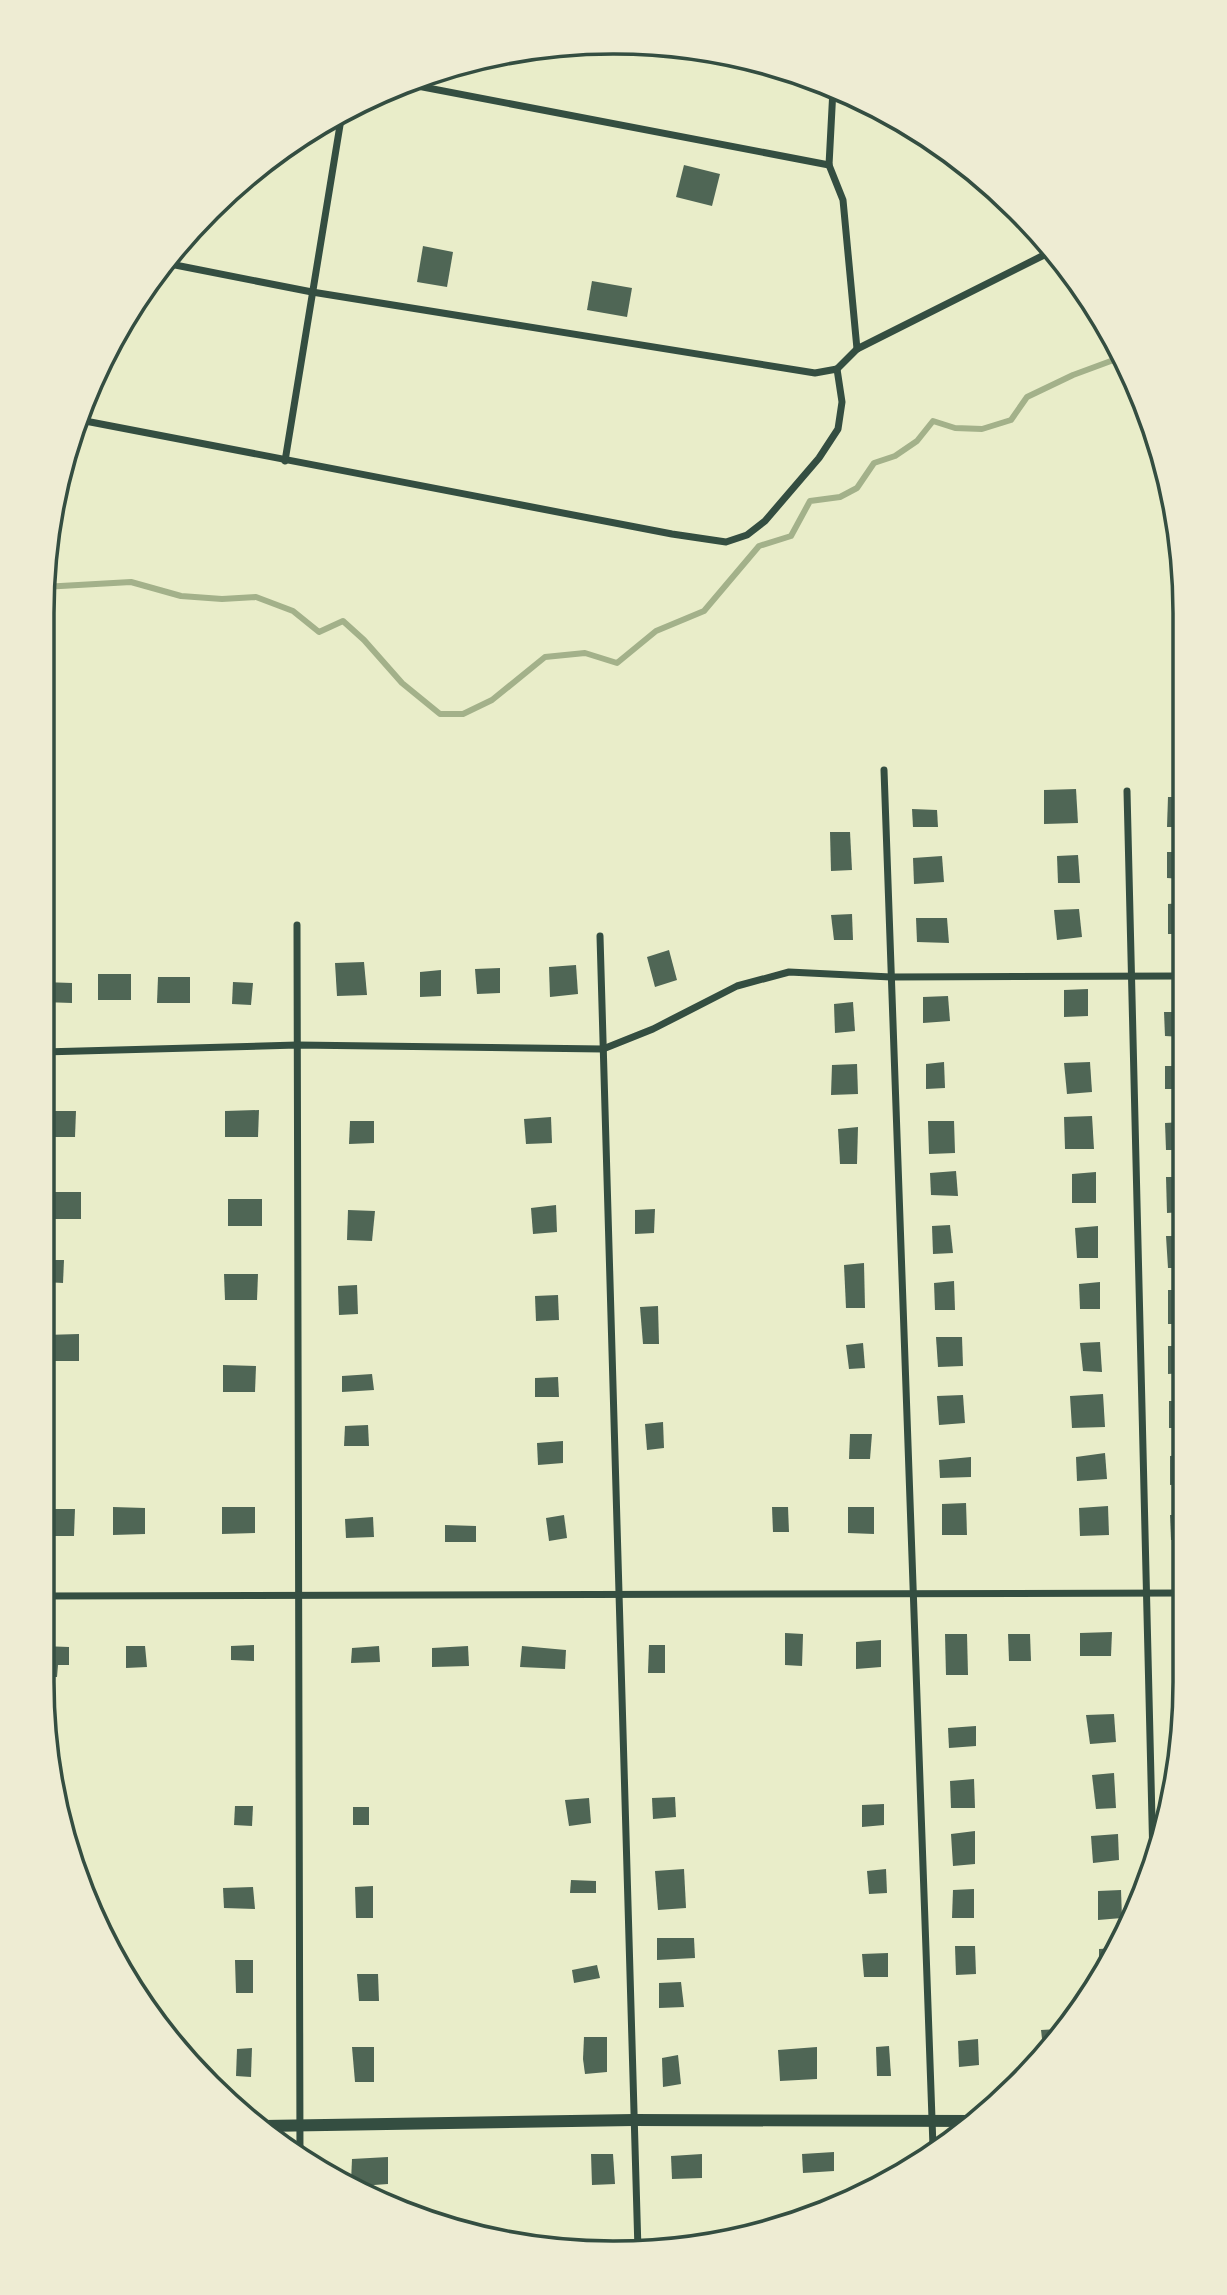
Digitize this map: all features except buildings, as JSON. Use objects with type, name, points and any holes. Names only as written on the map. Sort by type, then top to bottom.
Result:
[{"type":"street","points":[[425,87],[829,165]]},
{"type":"street","points":[[833,99],[829,165],[843,200],[857,349]]},
{"type":"street","points":[[285,461],[340,126]]},
{"type":"street","points":[[176,266],[312,292],[815,373],[836,369],[857,349],[1043,256]]},
{"type":"street","points":[[89,422],[672,534],[726,541],[747,535],[765,522],[819,458],[838,429],[842,402],[836,369]]},
{"type":"street","points":[[884,769],[933,2140]]},
{"type":"street","points":[[1128,791],[1152,1832]]},
{"type":"street","points":[[297,925],[300,2144]]},
{"type":"street","points":[[600,936],[638,2240]]},
{"type":"street","points":[[54,1052],[297,1045],[603,1049],[653,1029],[737,986],[789,972],[891,976],[1173,976]]},
{"type":"street","points":[[54,1596],[1173,1593]]},
{"type":"street","points":[[274,2126],[634,2120],[960,2120]]},
{"type":"waterway","points":[[55,586],[131,582],[181,596],[222,599],[256,597],[293,611],[319,632],[343,621],[364,640],[402,683],[440,714],[463,714],[492,700],[545,657],[585,653],[617,663],[656,631],[704,611],[759,546],[791,536],[810,501],[840,497],[857,488],[874,463],[895,456],[917,441],[933,421],[955,428],[982,429],[1011,420],[1027,397],[1073,375],[1112,361]]}]
